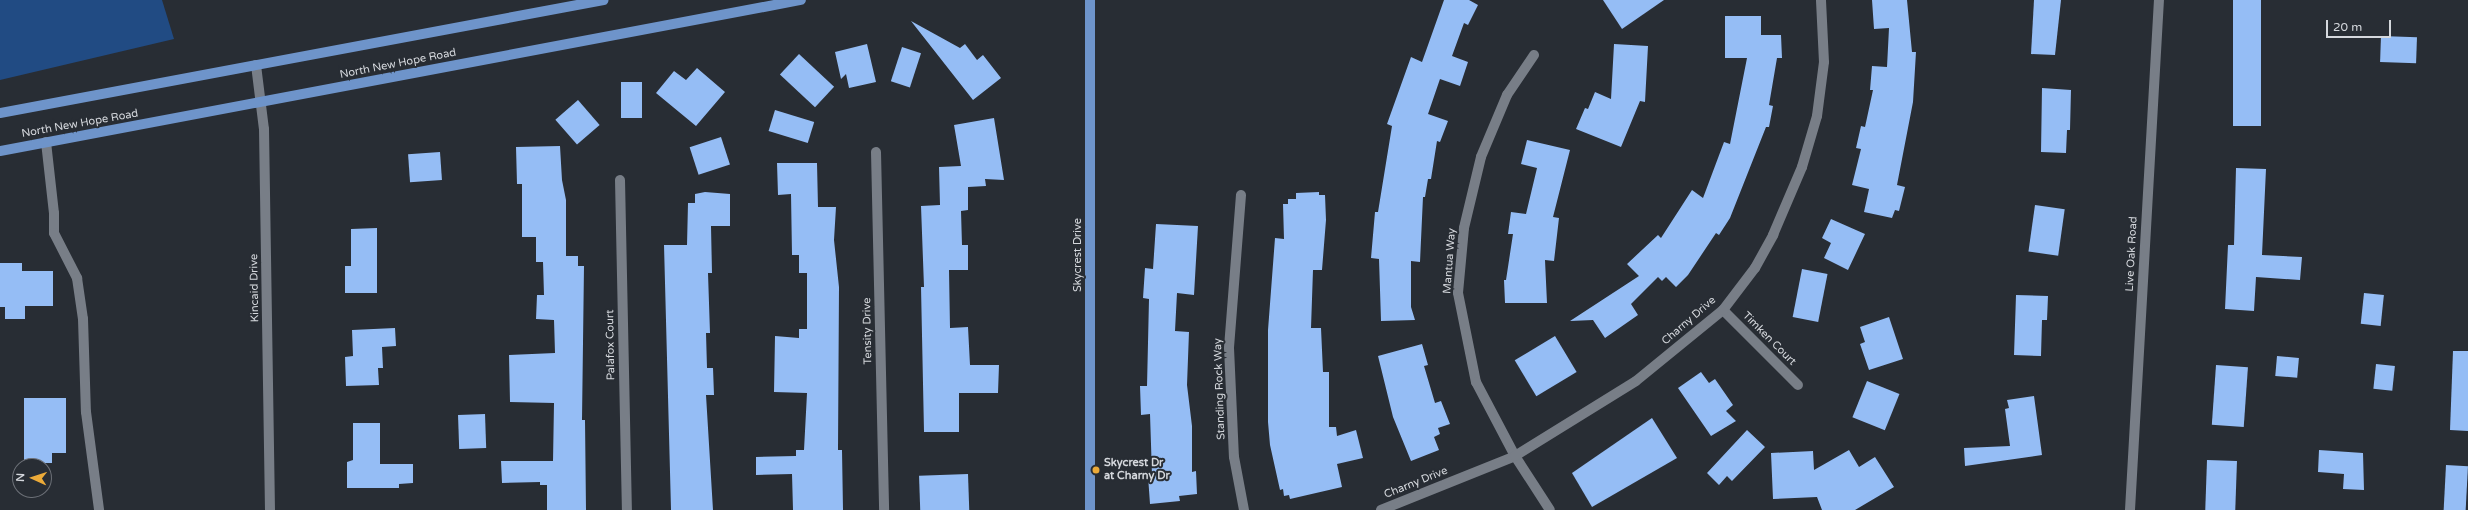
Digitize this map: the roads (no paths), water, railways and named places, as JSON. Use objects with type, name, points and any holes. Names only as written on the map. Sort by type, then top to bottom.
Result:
[{"type":"main road","points":[[0,113],[604,0]]},
{"type":"main road","name":"North New Hope Road","points":[[0,151],[801,0]]},
{"type":"main road","name":"Skycrest Drive","points":[[1090,0],[1090,510]]},
{"type":"street","name":"Charny Drive","points":[[1381,510],[1515,456],[1636,381],[1723,310],[1755,268],[1766,248],[1802,167],[1817,116],[1824,62],[1821,0]]},
{"type":"street","name":"Live Oak Road","points":[[2130,510],[2159,0]]},
{"type":"street","name":"Mantua Way","points":[[1534,55],[1507,95],[1481,158],[1464,228],[1458,292],[1476,382],[1515,456],[1550,510]]},
{"type":"street","name":"Kincaid Drive","points":[[256,65],[262,102],[264,129],[270,510]]},
{"type":"street","points":[[46,142],[54,213],[54,233],[77,278],[83,319],[86,412],[99,510]]},
{"type":"street","name":"Tensity Drive","points":[[876,152],[884,510]]},
{"type":"street","name":"Palafox Court","points":[[620,180],[627,510]]},
{"type":"street","name":"Standing Rock Way","points":[[1241,196],[1229,348],[1234,457],[1244,510]]},
{"type":"street","name":"Timken Court","points":[[1723,310],[1798,385]]},
{"type":"place","name":"Skycrest Dr at Charny Dr","points":[[1096,470]]}]
